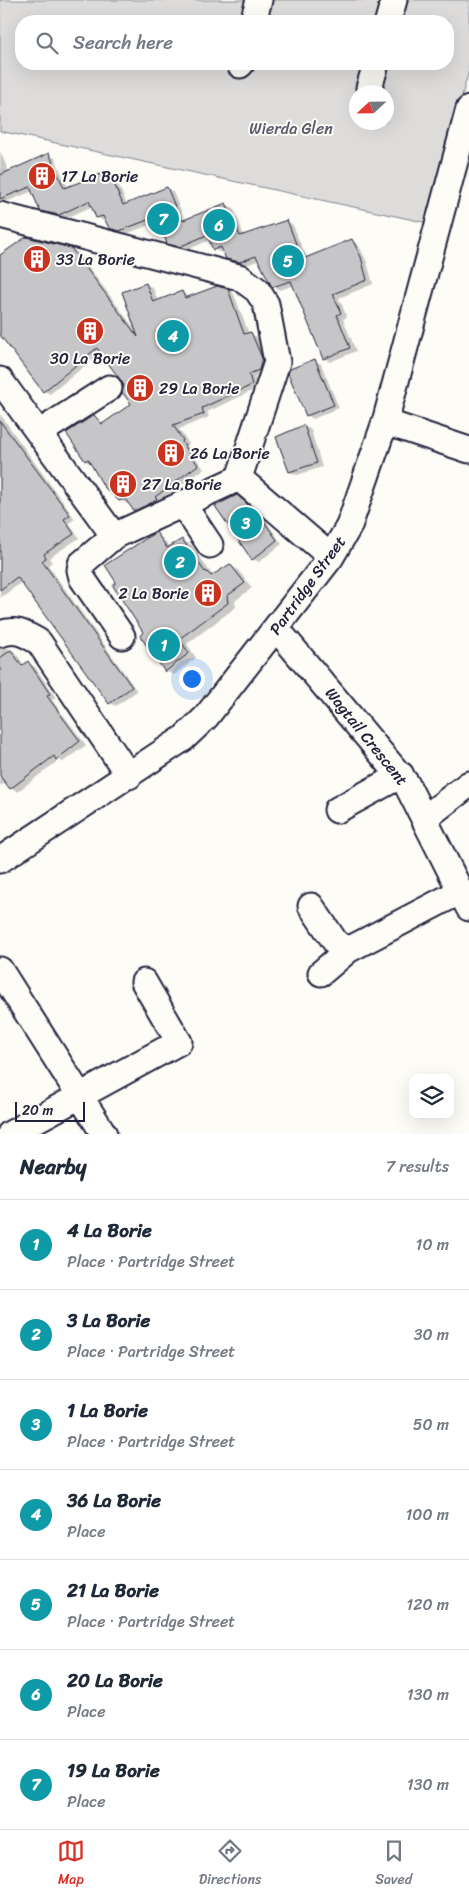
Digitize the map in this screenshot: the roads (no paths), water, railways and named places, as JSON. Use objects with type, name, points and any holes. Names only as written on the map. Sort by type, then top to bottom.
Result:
[{"type":"street","points":[[255,15],[259,0]]},
{"type":"street","points":[[390,15],[394,0]]},
{"type":"street","points":[[370,85],[374,70]]},
{"type":"street","name":"Partridge Street","points":[[0,860],[184,738],[206,717],[331,556],[349,526],[385,422],[469,109]]},
{"type":"street","points":[[0,215],[239,277],[257,290],[266,304],[277,362],[239,478],[114,536],[81,564],[82,578],[122,636]]},
{"type":"street","points":[[0,380],[114,536]]},
{"type":"street","points":[[39,433],[109,388]]},
{"type":"street","points":[[385,422],[469,450]]},
{"type":"street","points":[[239,478],[331,556]]},
{"type":"street","points":[[182,503],[210,545]]},
{"type":"street","name":"Wagtail Crescent","points":[[276,628],[401,775],[425,818],[465,899]]},
{"type":"street","points":[[0,634],[10,630],[20,631],[39,642],[129,776]]},
{"type":"street","points":[[338,810],[401,775]]},
{"type":"street","points":[[425,818],[469,784]]},
{"type":"street","points":[[321,973],[348,950],[465,899]]},
{"type":"street","points":[[311,906],[336,943],[348,950]]},
{"type":"street","points":[[0,970],[104,1134]]},
{"type":"street","points":[[10,1134],[179,1042],[144,982]]},
{"type":"place","name":"17 La Borie","points":[[42,176]]},
{"type":"place","name":"19 La Borie","points":[[163,219]]},
{"type":"place","name":"20 La Borie","points":[[219,225]]},
{"type":"place","name":"33 La Borie","points":[[37,259]]},
{"type":"place","name":"21 La Borie","points":[[288,261]]},
{"type":"place","name":"30 La Borie","points":[[90,331]]},
{"type":"place","name":"36 La Borie","points":[[173,336]]},
{"type":"place","name":"29 La Borie","points":[[140,388]]},
{"type":"place","name":"26 La Borie","points":[[171,453]]},
{"type":"place","name":"27 La Borie","points":[[123,484]]},
{"type":"place","name":"1 La Borie","points":[[246,523]]},
{"type":"place","name":"3 La Borie","points":[[180,562]]},
{"type":"place","name":"2 La Borie","points":[[208,593]]},
{"type":"place","name":"4 La Borie","points":[[164,645]]},
{"type":"park label","name":"Wierda Glen","points":[[291,128]]}]
